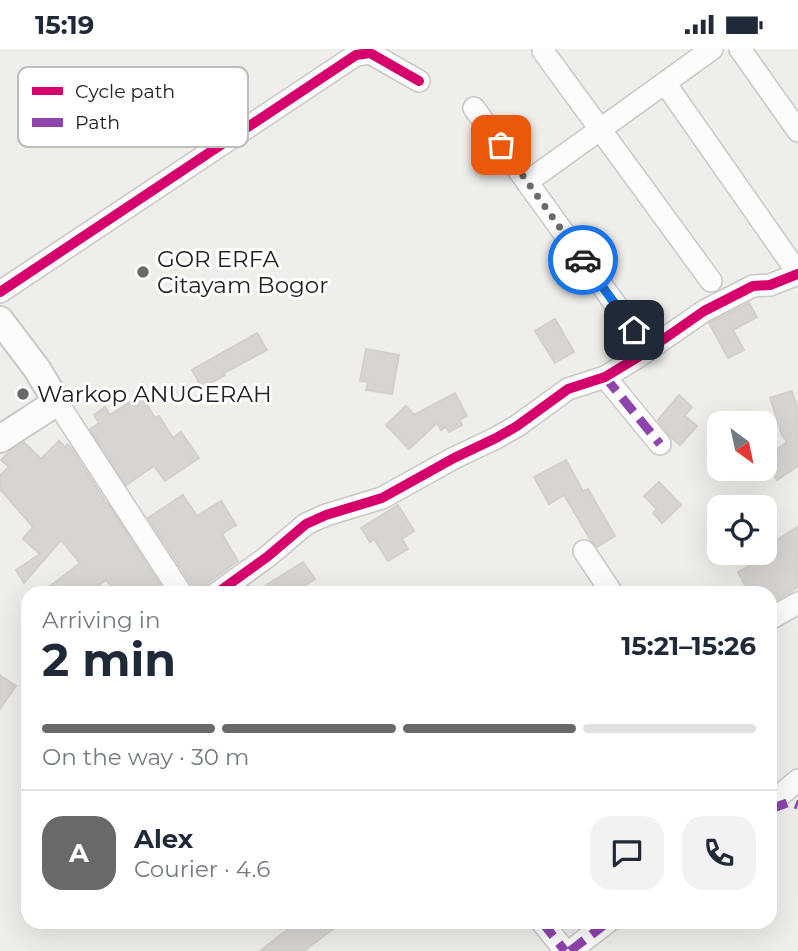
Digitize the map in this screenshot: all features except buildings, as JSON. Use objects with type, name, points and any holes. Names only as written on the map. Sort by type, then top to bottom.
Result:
[{"type":"street","points":[[527,182],[712,49]]},
{"type":"street","points":[[740,49],[798,131]]},
{"type":"street","points":[[543,51],[711,281]]},
{"type":"street","points":[[248,127],[356,55],[370,53],[419,81]]},
{"type":"street","points":[[227,586],[306,524],[382,498],[517,426],[568,389],[605,377],[704,311],[753,286],[770,285],[798,273],[665,83]]},
{"type":"street","points":[[474,108],[634,330]]},
{"type":"street","points":[[0,292],[218,147]]},
{"type":"street","points":[[0,320],[37,369],[176,586]]},
{"type":"street","points":[[605,377],[660,444]]},
{"type":"street","points":[[0,439],[57,402]]},
{"type":"street","points":[[584,551],[607,586]]},
{"type":"street","points":[[777,615],[798,603]]},
{"type":"street","points":[[777,798],[798,780]]},
{"type":"street","points":[[777,806],[790,801],[798,805]]},
{"type":"street","points":[[548,929],[567,951],[598,929]]},
{"type":"marked path","points":[[605,377],[660,444]]},
{"type":"marked path","points":[[777,807],[790,802],[798,805]]},
{"type":"marked path","points":[[548,929],[565,951]]},
{"type":"marked path","points":[[570,951],[599,929]]},
{"type":"cycle path","points":[[248,127],[356,55],[370,53],[419,81]]},
{"type":"cycle path","points":[[0,292],[218,147]]},
{"type":"cycle path","points":[[227,586],[306,524],[382,498],[517,426],[568,389],[605,377],[704,311],[753,286],[770,285],[798,274]]},
{"type":"way so far","points":[[501,145],[583,260]]},
{"type":"place","name":"GOR ERFA Citayam Bogor","points":[[143,272]]},
{"type":"place","name":"Warkop ANUGERAH","points":[[23,394]]},
{"type":"route","points":[[583,260],[634,330]]}]
